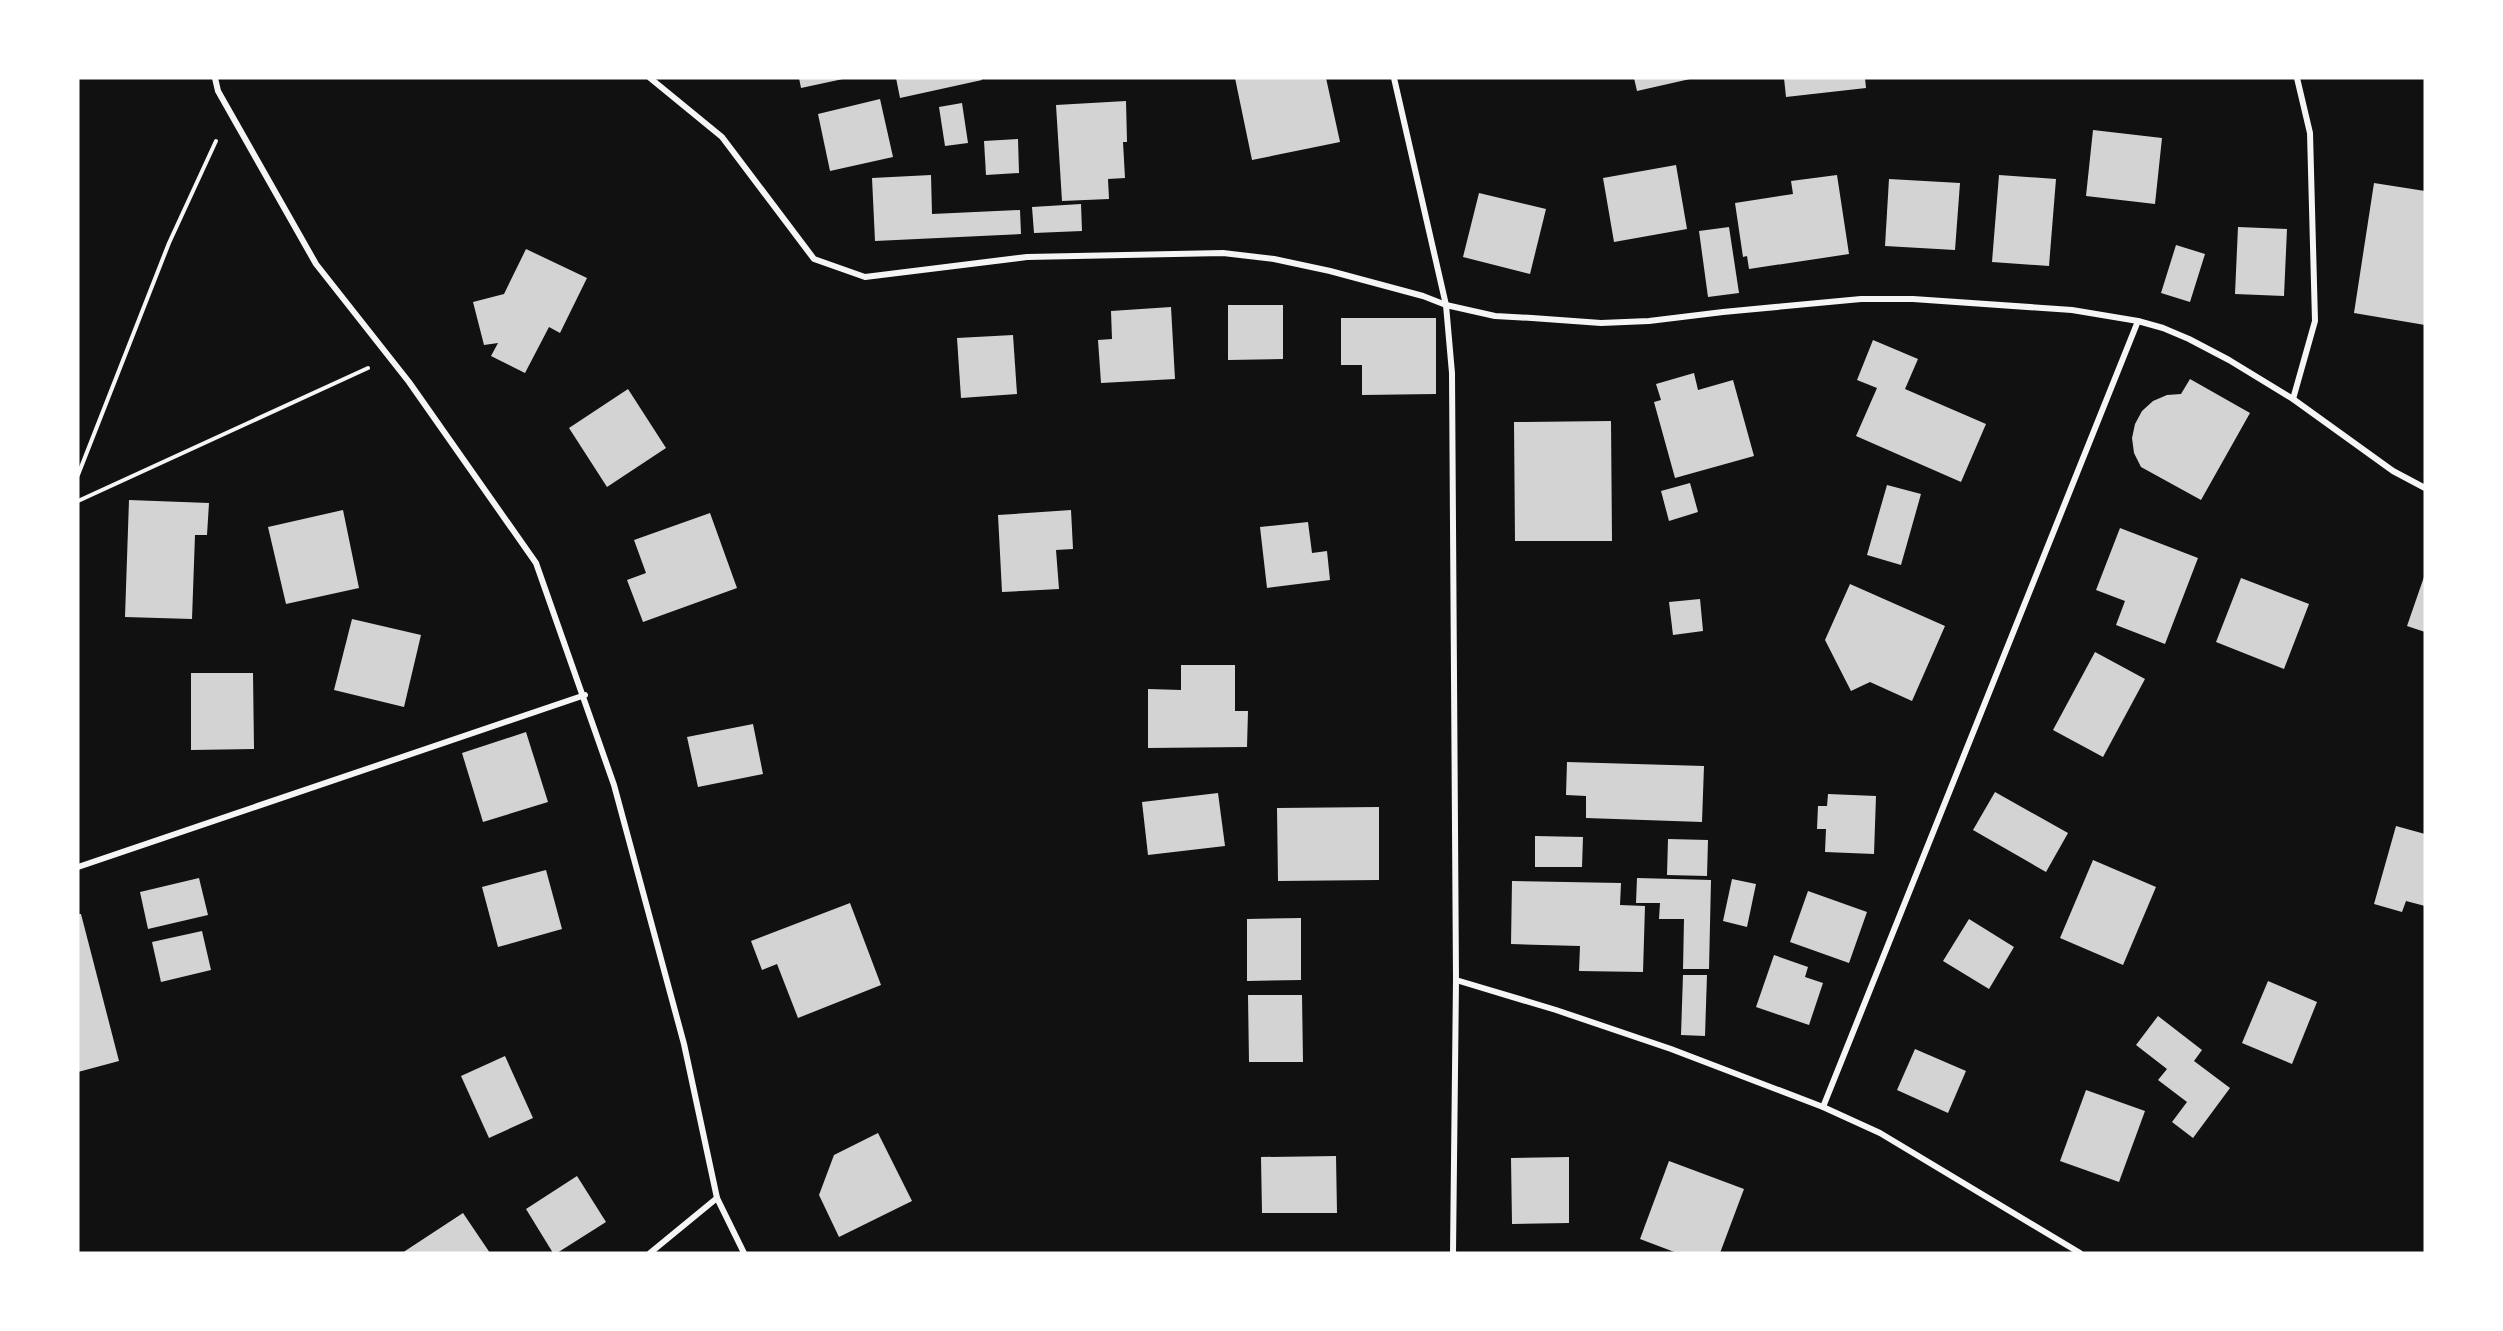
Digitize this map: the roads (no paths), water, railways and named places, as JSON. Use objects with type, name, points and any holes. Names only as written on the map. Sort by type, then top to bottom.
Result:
[{"type":"street","points":[[214,78],[218,91],[316,264],[391,358],[536,564],[585,695],[614,785],[684,1044],[717,1198],[744,1253]]},
{"type":"street","points":[[650,78],[722,137],[814,259],[865,277],[1027,257],[1223,253],[1274,259],[1330,271],[1423,296],[1446,305],[1495,316],[1601,323],[1648,321],[1809,303],[1913,299],[2072,309],[2138,321],[2163,328],[2188,339],[2293,399],[2393,471],[2425,488]]},
{"type":"street","points":[[1394,78],[1446,305],[1452,373],[1456,980],[1453,1253]]},
{"type":"street","points":[[2293,399],[2315,321],[2310,133],[2298,78]]},
{"type":"street","points":[[1823,1107],[2138,321]]},
{"type":"street","points":[[78,867],[585,695]]},
{"type":"street","points":[[1456,980],[1556,1010],[1671,1049],[1823,1107],[1880,1133],[2080,1253]]},
{"type":"street","points":[[650,1253],[717,1198]]}]
